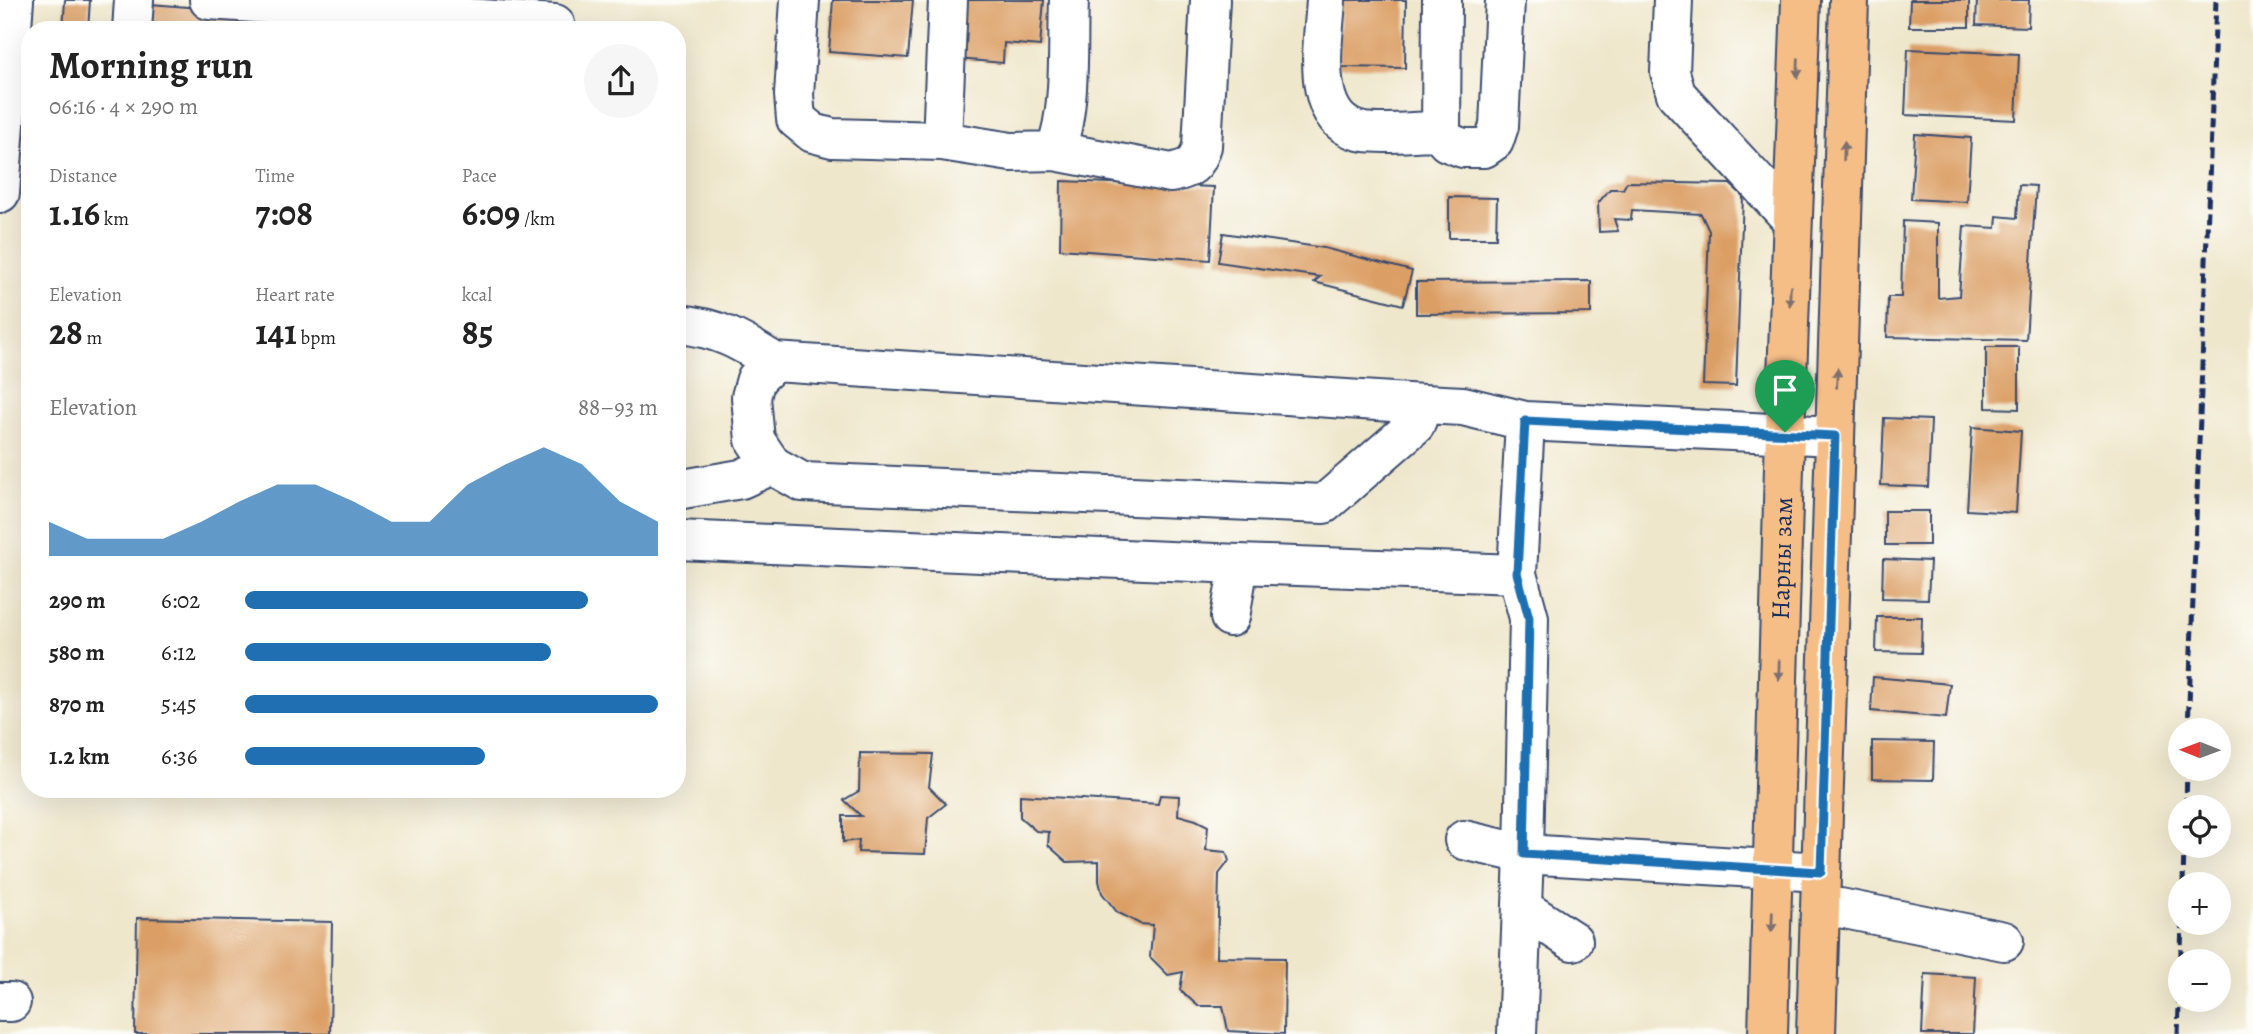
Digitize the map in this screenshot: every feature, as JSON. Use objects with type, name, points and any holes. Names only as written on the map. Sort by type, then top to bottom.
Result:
[{"type":"main road","name":"Нарны зам","points":[[1768,1034],[1785,432],[1801,0]]},
{"type":"main road","name":"Нарны зам","points":[[1816,1034],[1849,0]]},
{"type":"street","points":[[0,193],[14,0]]},
{"type":"street","points":[[133,21],[134,0]]},
{"type":"street","points":[[209,0],[555,18]]},
{"type":"street","points":[[800,0],[793,95],[796,119],[813,133],[832,138],[943,141],[1012,152],[1055,151],[1171,173],[1189,168],[1199,159],[1202,146],[1210,0]]},
{"type":"street","points":[[943,141],[948,0]]},
{"type":"street","points":[[1055,151],[1065,118],[1069,0]]},
{"type":"street","points":[[1326,0],[1322,80],[1331,112],[1342,124],[1363,132],[1440,131]]},
{"type":"street","points":[[1442,0],[1440,131],[1447,142],[1463,148],[1484,148],[1494,141],[1500,125],[1505,0]]},
{"type":"street","points":[[1673,0],[1670,72],[1676,94],[1792,220]]},
{"type":"street","points":[[686,325],[712,328],[738,339],[774,362],[1463,406],[1525,421],[1835,436]]},
{"type":"street","points":[[774,362],[756,379],[751,397],[755,440],[772,465],[802,482],[1324,504],[1415,425],[1423,404]]},
{"type":"street","points":[[1517,1034],[1529,618],[1517,573],[1525,421]]},
{"type":"street","points":[[686,488],[741,479],[772,465]]},
{"type":"street","points":[[686,540],[1517,573]]},
{"type":"street","points":[[1230,617],[1239,564]]},
{"type":"street","points":[[1464,840],[1524,854],[1821,872]]},
{"type":"street","points":[[1522,908],[1573,941]]},
{"type":"street","points":[[1820,912],[1840,908],[2004,941]]},
{"type":"building","points":[[65,0],[90,0],[89,21],[64,21]]},
{"type":"building","points":[[833,0],[913,0],[908,58],[829,52]]},
{"type":"building","points":[[963,0],[1044,0],[1040,46],[1004,43],[1003,63],[958,59]]},
{"type":"building","points":[[1340,0],[1406,0],[1405,68],[1339,67]]},
{"type":"building","points":[[1910,0],[1969,0],[1969,27],[1909,27]]},
{"type":"building","points":[[1977,0],[2029,0],[2028,27],[1976,25]]},
{"type":"building","points":[[150,4],[365,21],[149,21]]},
{"type":"building","points":[[1908,49],[2019,54],[2016,120],[1905,115]]},
{"type":"building","points":[[1915,134],[1971,138],[1967,202],[1911,199]]},
{"type":"building","points":[[1061,181],[1214,187],[1210,260],[1060,249]]},
{"type":"building","points":[[1627,182],[1730,184],[1743,196],[1736,386],[1703,385],[1709,231],[1701,214],[1632,210],[1631,220],[1614,219],[1618,231],[1599,232],[1598,203],[1610,189],[1623,189]]},
{"type":"building","points":[[2019,185],[2036,186],[2026,340],[1887,337],[1888,297],[1901,297],[1903,221],[1938,223],[1938,298],[1959,296],[1964,226],[1996,228],[1997,216],[2017,218]]},
{"type":"building","points":[[1449,197],[1497,198],[1496,238],[1449,238]]},
{"type":"building","points":[[1223,233],[1324,248],[1412,271],[1403,305],[1314,282],[1320,277],[1218,262]]},
{"type":"building","points":[[1591,281],[1591,313],[1416,314],[1416,282]]},
{"type":"building","points":[[1986,347],[2019,347],[2019,409],[1986,408]]},
{"type":"building","points":[[1884,418],[1931,420],[1928,487],[1881,485]]},
{"type":"building","points":[[1972,427],[2021,431],[2016,513],[1967,510]]},
{"type":"building","points":[[1885,511],[1929,511],[1929,545],[1885,545]]},
{"type":"building","points":[[1883,559],[1930,561],[1928,599],[1882,598]]},
{"type":"building","points":[[1877,617],[1922,617],[1921,653],[1876,652]]},
{"type":"building","points":[[1873,677],[1950,684],[1946,718],[1871,711]]},
{"type":"building","points":[[1872,741],[1934,742],[1933,780],[1872,779]]},
{"type":"building","points":[[860,753],[933,754],[929,787],[946,804],[928,818],[925,854],[858,852],[859,840],[843,842],[843,816],[861,816],[844,800],[859,791]]},
{"type":"building","points":[[1020,795],[1158,804],[1160,795],[1179,796],[1178,815],[1208,826],[1206,850],[1226,852],[1229,861],[1219,874],[1217,957],[1285,958],[1284,1034],[1228,1031],[1223,1006],[1198,1006],[1180,990],[1183,972],[1168,975],[1150,957],[1153,925],[1140,924],[1117,912],[1102,893],[1099,861],[1067,862],[1048,845],[1049,832],[1036,831],[1020,817]]},
{"type":"building","points":[[137,918],[332,922],[330,1034],[135,1034]]},
{"type":"building","points":[[1925,974],[1976,977],[1973,1034],[1922,1034]]},
{"type":"railway","points":[[2188,718],[2216,0]]},
{"type":"railway","points":[[2186,795],[2187,781]]},
{"type":"railway","points":[[2183,872],[2184,858]]},
{"type":"railway","points":[[2178,1034],[2182,935]]},
{"type":"route","points":[[1525,421],[1785,432],[1835,436],[1821,872],[1524,854],[1529,618],[1517,573],[1525,421]]}]
